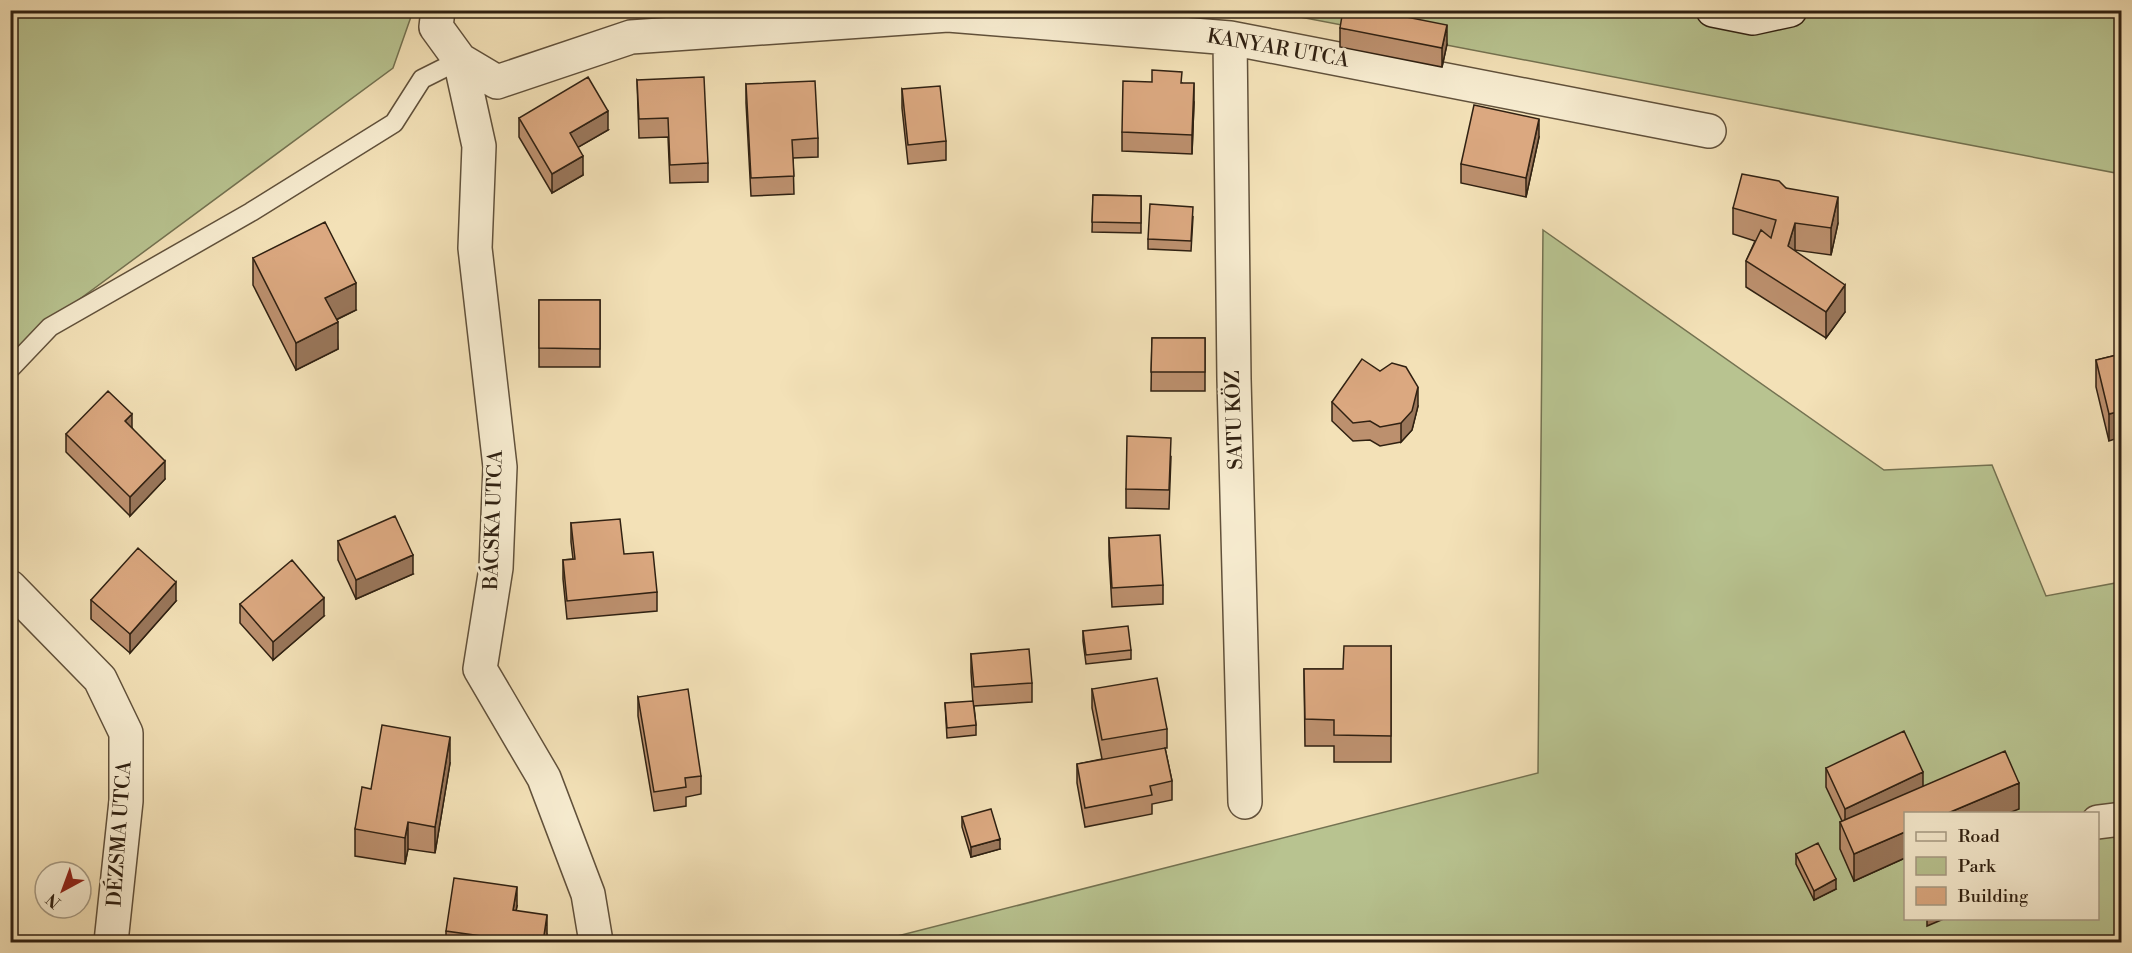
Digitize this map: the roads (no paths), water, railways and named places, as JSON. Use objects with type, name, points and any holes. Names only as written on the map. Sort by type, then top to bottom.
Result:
[{"type":"street","name":"BÁCSKA UTCA","points":[[438,10],[436,27],[460,60],[479,146],[475,248],[500,467],[496,568],[480,669],[544,778],[588,894],[596,942]]},
{"type":"street","points":[[1713,10],[1753,18],[1790,10]]},
{"type":"street","name":"KANYAR UTCA","points":[[460,60],[497,82],[632,38],[948,15],[1230,38],[1709,131]]},
{"type":"street","name":"SATU KÖZ","points":[[1230,38],[1234,379],[1245,802]]},
{"type":"street","name":"DÉZSMA UTCA","points":[[10,587],[100,680],[126,733],[126,801],[111,942]]},
{"type":"street","points":[[2099,822],[2121,819]]},
{"type":"lane","points":[[10,369],[50,327],[251,212],[394,123],[422,79],[460,60]]}]
